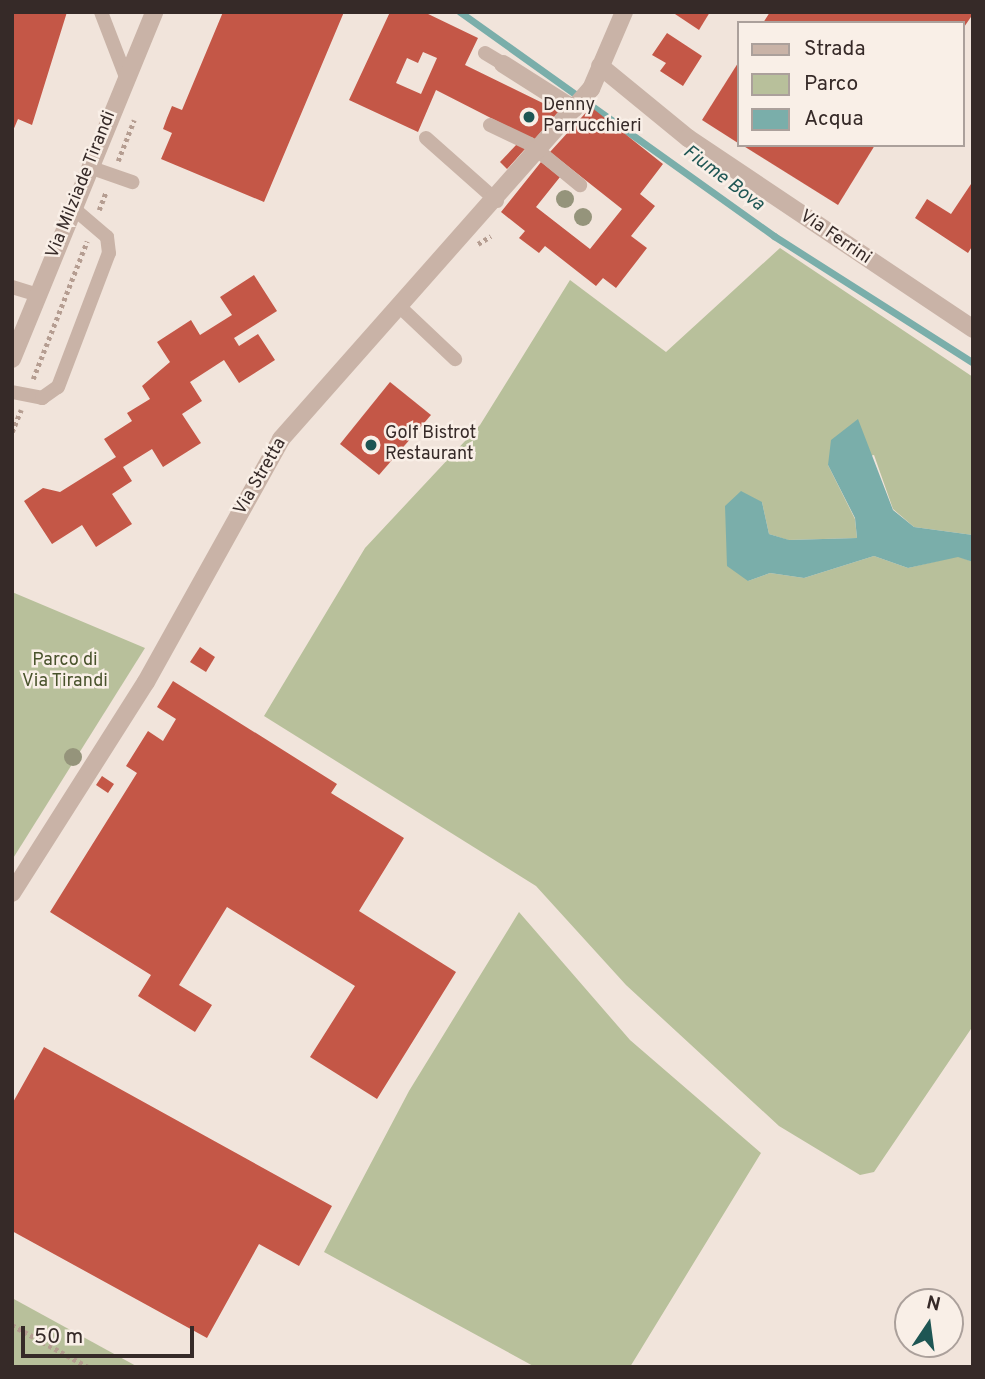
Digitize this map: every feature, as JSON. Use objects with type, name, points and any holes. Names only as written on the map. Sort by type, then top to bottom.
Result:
[{"type":"street","name":"Via Milziade Tirandi","points":[[12,359],[154,12]]},
{"type":"street","name":"Via Stretta","points":[[12,892],[160,656],[281,439],[497,201],[591,89],[624,12]]},
{"type":"street","points":[[503,64],[574,109]]},
{"type":"street","name":"Via Ferrini","points":[[600,66],[688,138],[973,329]]},
{"type":"lane","points":[[101,12],[126,76]]},
{"type":"lane","points":[[485,53],[503,64]]},
{"type":"lane","points":[[490,125],[539,152],[580,185]]},
{"type":"lane","points":[[426,138],[497,201]]},
{"type":"lane","points":[[89,167],[132,182]]},
{"type":"lane","points":[[20,394],[42,398],[58,387],[109,253],[107,236],[73,208]]},
{"type":"lane","points":[[12,288],[38,295]]},
{"type":"lane","points":[[400,307],[456,359]]},
{"type":"path","points":[[12,432],[20,394],[93,226]]},
{"type":"path","points":[[12,1325],[88,1367]]},
{"type":"green space","points":[[780,248],[973,377],[973,535],[914,527],[893,509],[874,455],[828,465],[855,519],[857,538],[788,540],[769,534],[762,502],[748,581],[770,573],[804,578],[874,556],[908,568],[958,556],[973,562],[973,1026],[874,1172],[860,1175],[779,1126],[626,985],[536,886],[264,716],[365,548],[480,425],[570,280],[666,352]]},
{"type":"green space","name":"Parco di Via Tirandi","points":[[12,592],[145,648],[12,860]]},
{"type":"green space","points":[[519,912],[630,1040],[761,1153],[630,1367],[535,1367],[324,1252],[409,1091]]},
{"type":"green space","points":[[12,1298],[138,1367],[12,1367]]},
{"type":"water","points":[[858,419],[893,510],[914,527],[973,535],[973,562],[958,557],[908,568],[874,556],[804,578],[770,573],[748,581],[727,566],[725,506],[741,491],[762,502],[769,534],[789,540],[857,538],[855,518],[828,465],[831,440]]},
{"type":"building","points":[[12,12],[67,12],[32,125],[18,119],[12,133]]},
{"type":"building","points":[[223,12],[344,12],[264,202],[161,159],[172,133],[163,129],[172,106],[182,110]]},
{"type":"building","points":[[390,12],[424,12],[478,38],[465,65],[559,111],[534,140],[436,90],[418,132],[349,100]],"holes":[[[423,52],[437,58],[421,94],[396,83],[407,58],[418,63]]]},
{"type":"building","points":[[672,12],[710,12],[699,30]]},
{"type":"building","points":[[770,12],[973,12],[964,27],[964,21],[764,21]]},
{"type":"building","points":[[667,33],[702,56],[683,86],[660,71],[666,63],[652,55]]},
{"type":"building","points":[[736,66],[736,142],[702,120]]},
{"type":"building","points":[[591,107],[663,164],[640,194],[655,206],[631,236],[647,248],[616,288],[603,278],[596,286],[545,246],[539,253],[519,238],[525,231],[501,212],[541,162],[560,177],[536,207],[590,249],[622,209],[550,152]]},
{"type":"building","points":[[518,143],[525,149],[507,169],[500,162]]},
{"type":"building","points":[[745,147],[874,147],[838,205]]},
{"type":"building","points":[[973,181],[973,245],[968,253],[915,218],[927,199],[951,214]]},
{"type":"building","points":[[254,275],[277,311],[234,338],[239,346],[258,334],[275,360],[239,383],[224,360],[190,382],[202,401],[182,414],[201,443],[163,467],[152,449],[123,467],[132,481],[112,494],[132,524],[96,547],[82,525],[52,544],[24,501],[43,488],[60,492],[116,457],[104,439],[132,421],[127,413],[150,399],[142,386],[170,362],[157,342],[191,320],[200,335],[232,315],[220,297]]},
{"type":"building","points":[[390,382],[431,415],[379,475],[340,444]]},
{"type":"building","points":[[200,647],[215,657],[206,672],[190,662]]},
{"type":"building","points":[[173,681],[337,784],[331,793],[404,838],[359,911],[456,972],[377,1099],[310,1057],[355,986],[227,907],[179,985],[212,1005],[195,1032],[138,996],[151,975],[50,912],[137,773],[126,766],[148,731],[163,741],[176,719],[157,707]]},
{"type":"building","points":[[102,776],[114,784],[108,793],[96,785]]},
{"type":"building","points":[[44,1047],[332,1206],[299,1266],[259,1244],[207,1338],[12,1231],[12,1104]]},
{"type":"waterway","name":"Fiume Bova","points":[[460,12],[774,236],[973,363]]},
{"type":"place","name":"Denny Parrucchieri","points":[[529,117]]},
{"type":"place","name":"Golf Bistrot Restaurant","points":[[371,445]]}]
